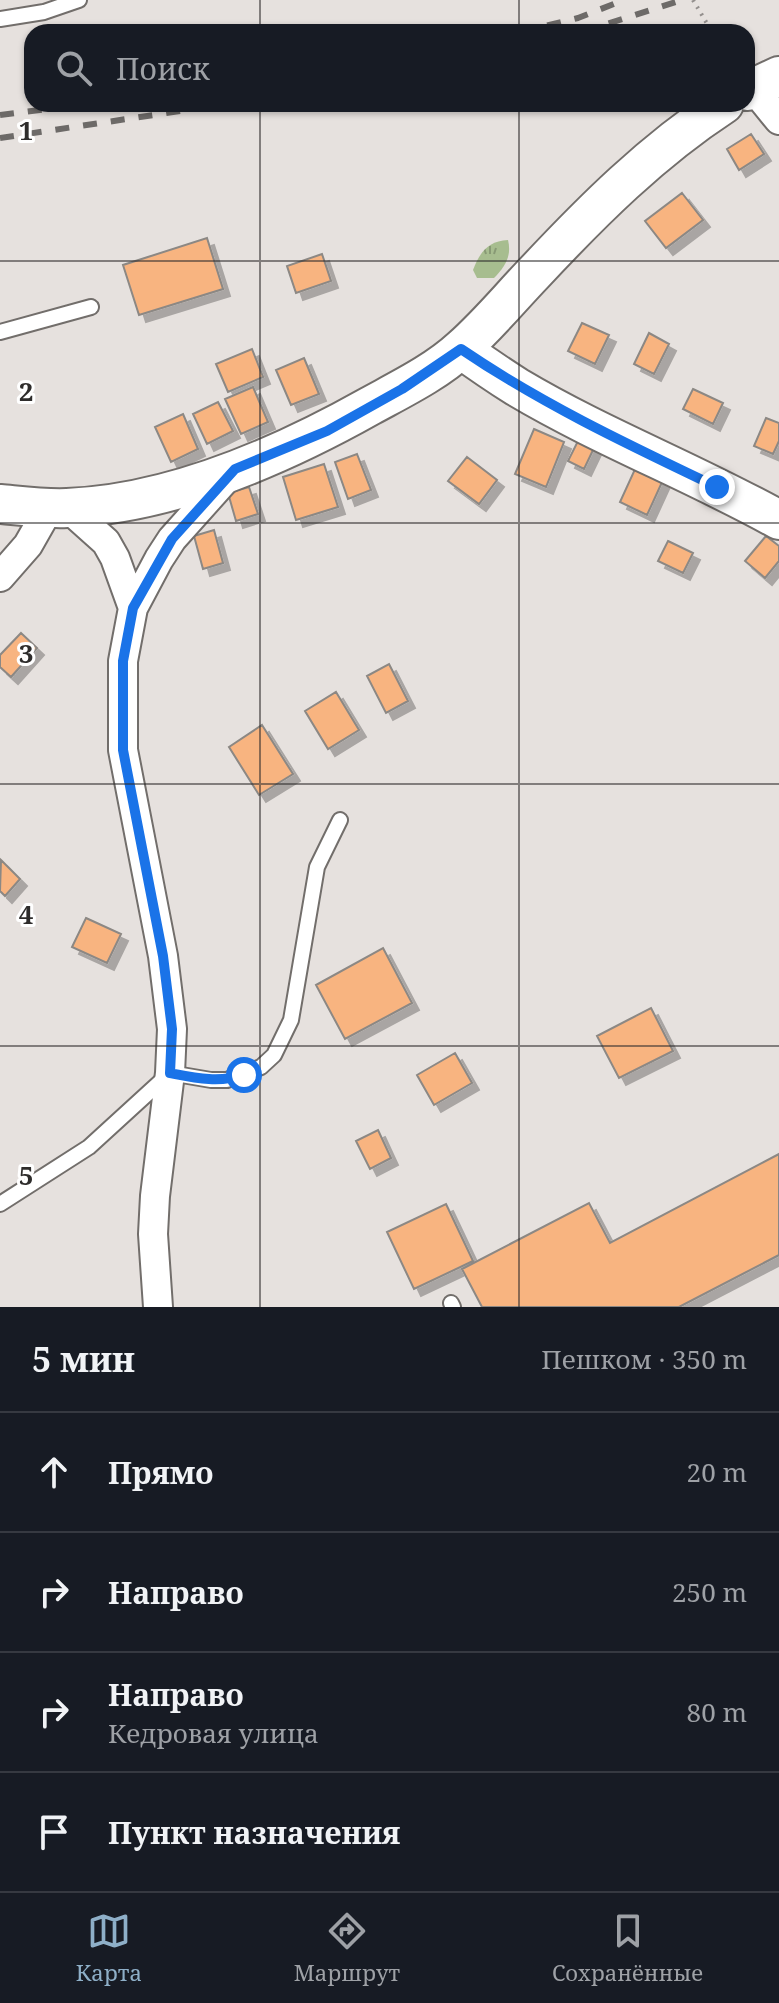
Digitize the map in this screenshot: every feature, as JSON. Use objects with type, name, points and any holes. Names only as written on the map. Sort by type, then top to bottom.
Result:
[{"type":"street","points":[[755,94],[779,120]]},
{"type":"street","points":[[0,504],[59,508],[115,503],[157,495],[235,469],[327,431],[402,389],[461,349],[633,172],[681,133],[715,112]]},
{"type":"street","points":[[461,349],[516,386],[555,407],[779,520]]},
{"type":"street","points":[[158,1307],[153,1234],[172,1029],[165,970],[123,750],[123,661],[133,608],[172,539],[235,469]]},
{"type":"street","points":[[0,577],[59,508]]},
{"type":"street","points":[[59,508],[106,542],[133,608]]},
{"type":"lane","points":[[0,19],[44,12],[79,0]]},
{"type":"lane","points":[[0,332],[91,307]]},
{"type":"lane","points":[[0,1204],[89,1147],[170,1073],[227,1080],[261,1067],[274,1055],[291,1020],[317,867],[340,820]]},
{"type":"path","points":[[693,0],[707,24]]},
{"type":"green space","points":[[508,240],[507,261],[501,270],[494,278],[477,278],[473,270],[482,253],[490,245]]},
{"type":"building","points":[[751,134],[764,154],[739,170],[727,149]]},
{"type":"building","points":[[682,193],[703,220],[666,248],[645,221]]},
{"type":"building","points":[[207,238],[223,289],[139,315],[123,265]]},
{"type":"building","points":[[322,254],[331,281],[296,293],[287,266]]},
{"type":"building","points":[[582,323],[609,335],[595,364],[568,351]]},
{"type":"building","points":[[649,333],[669,344],[654,374],[634,364]]},
{"type":"building","points":[[252,349],[263,377],[228,392],[216,364]]},
{"type":"building","points":[[304,358],[319,394],[291,405],[276,370]]},
{"type":"building","points":[[253,387],[268,422],[241,434],[225,399]]},
{"type":"building","points":[[693,389],[723,403],[713,424],[683,409]]},
{"type":"building","points":[[218,402],[233,431],[207,444],[193,414]]},
{"type":"building","points":[[183,414],[198,449],[171,462],[155,427]]},
{"type":"building","points":[[766,418],[779,423],[779,441],[773,454],[754,446]]},
{"type":"building","points":[[534,429],[564,442],[546,487],[515,474]]},
{"type":"building","points":[[578,441],[594,448],[584,469],[568,461]]},
{"type":"building","points":[[357,454],[371,490],[348,499],[335,462]]},
{"type":"building","points":[[467,457],[497,480],[479,504],[448,481]]},
{"type":"building","points":[[324,464],[338,507],[296,520],[283,477]]},
{"type":"building","points":[[636,467],[663,480],[647,515],[620,502]]},
{"type":"building","points":[[249,487],[258,514],[236,521],[228,493]]},
{"type":"building","points":[[214,530],[223,563],[203,569],[194,536]]},
{"type":"building","points":[[766,536],[779,546],[779,561],[765,578],[745,561]]},
{"type":"building","points":[[668,541],[693,553],[683,573],[658,561]]},
{"type":"building","points":[[21,633],[37,648],[11,677],[0,667],[0,655]]},
{"type":"building","points":[[389,664],[408,701],[386,713],[367,676]]},
{"type":"building","points":[[336,692],[359,730],[328,749],[305,711]]},
{"type":"building","points":[[262,725],[293,774],[259,795],[229,747]]},
{"type":"building","points":[[1,860],[20,879],[5,896],[0,891]]},
{"type":"building","points":[[86,918],[121,934],[107,963],[72,947]]},
{"type":"building","points":[[383,948],[412,1003],[345,1039],[316,985]]},
{"type":"building","points":[[651,1008],[673,1051],[619,1078],[597,1036]]},
{"type":"building","points":[[455,1053],[472,1083],[434,1105],[417,1075]]},
{"type":"building","points":[[378,1130],[391,1158],[370,1169],[356,1141]]},
{"type":"building","points":[[779,1154],[779,1255],[679,1307],[482,1307],[462,1269],[589,1203],[610,1243]]},
{"type":"building","points":[[446,1204],[473,1261],[414,1289],[387,1232]]},
{"type":"railway","points":[[553,24],[624,0]]},
{"type":"railway","points":[[607,24],[682,0]]},
{"type":"railway","points":[[0,115],[24,112]]},
{"type":"railway","points":[[0,138],[174,112]]},
{"type":"route","points":[[244,1075],[211,1080],[170,1073],[172,1029],[169,996],[123,750],[123,661],[133,608],[172,539],[235,469],[327,431],[402,389],[461,349],[516,386],[594,428],[717,487]]}]
